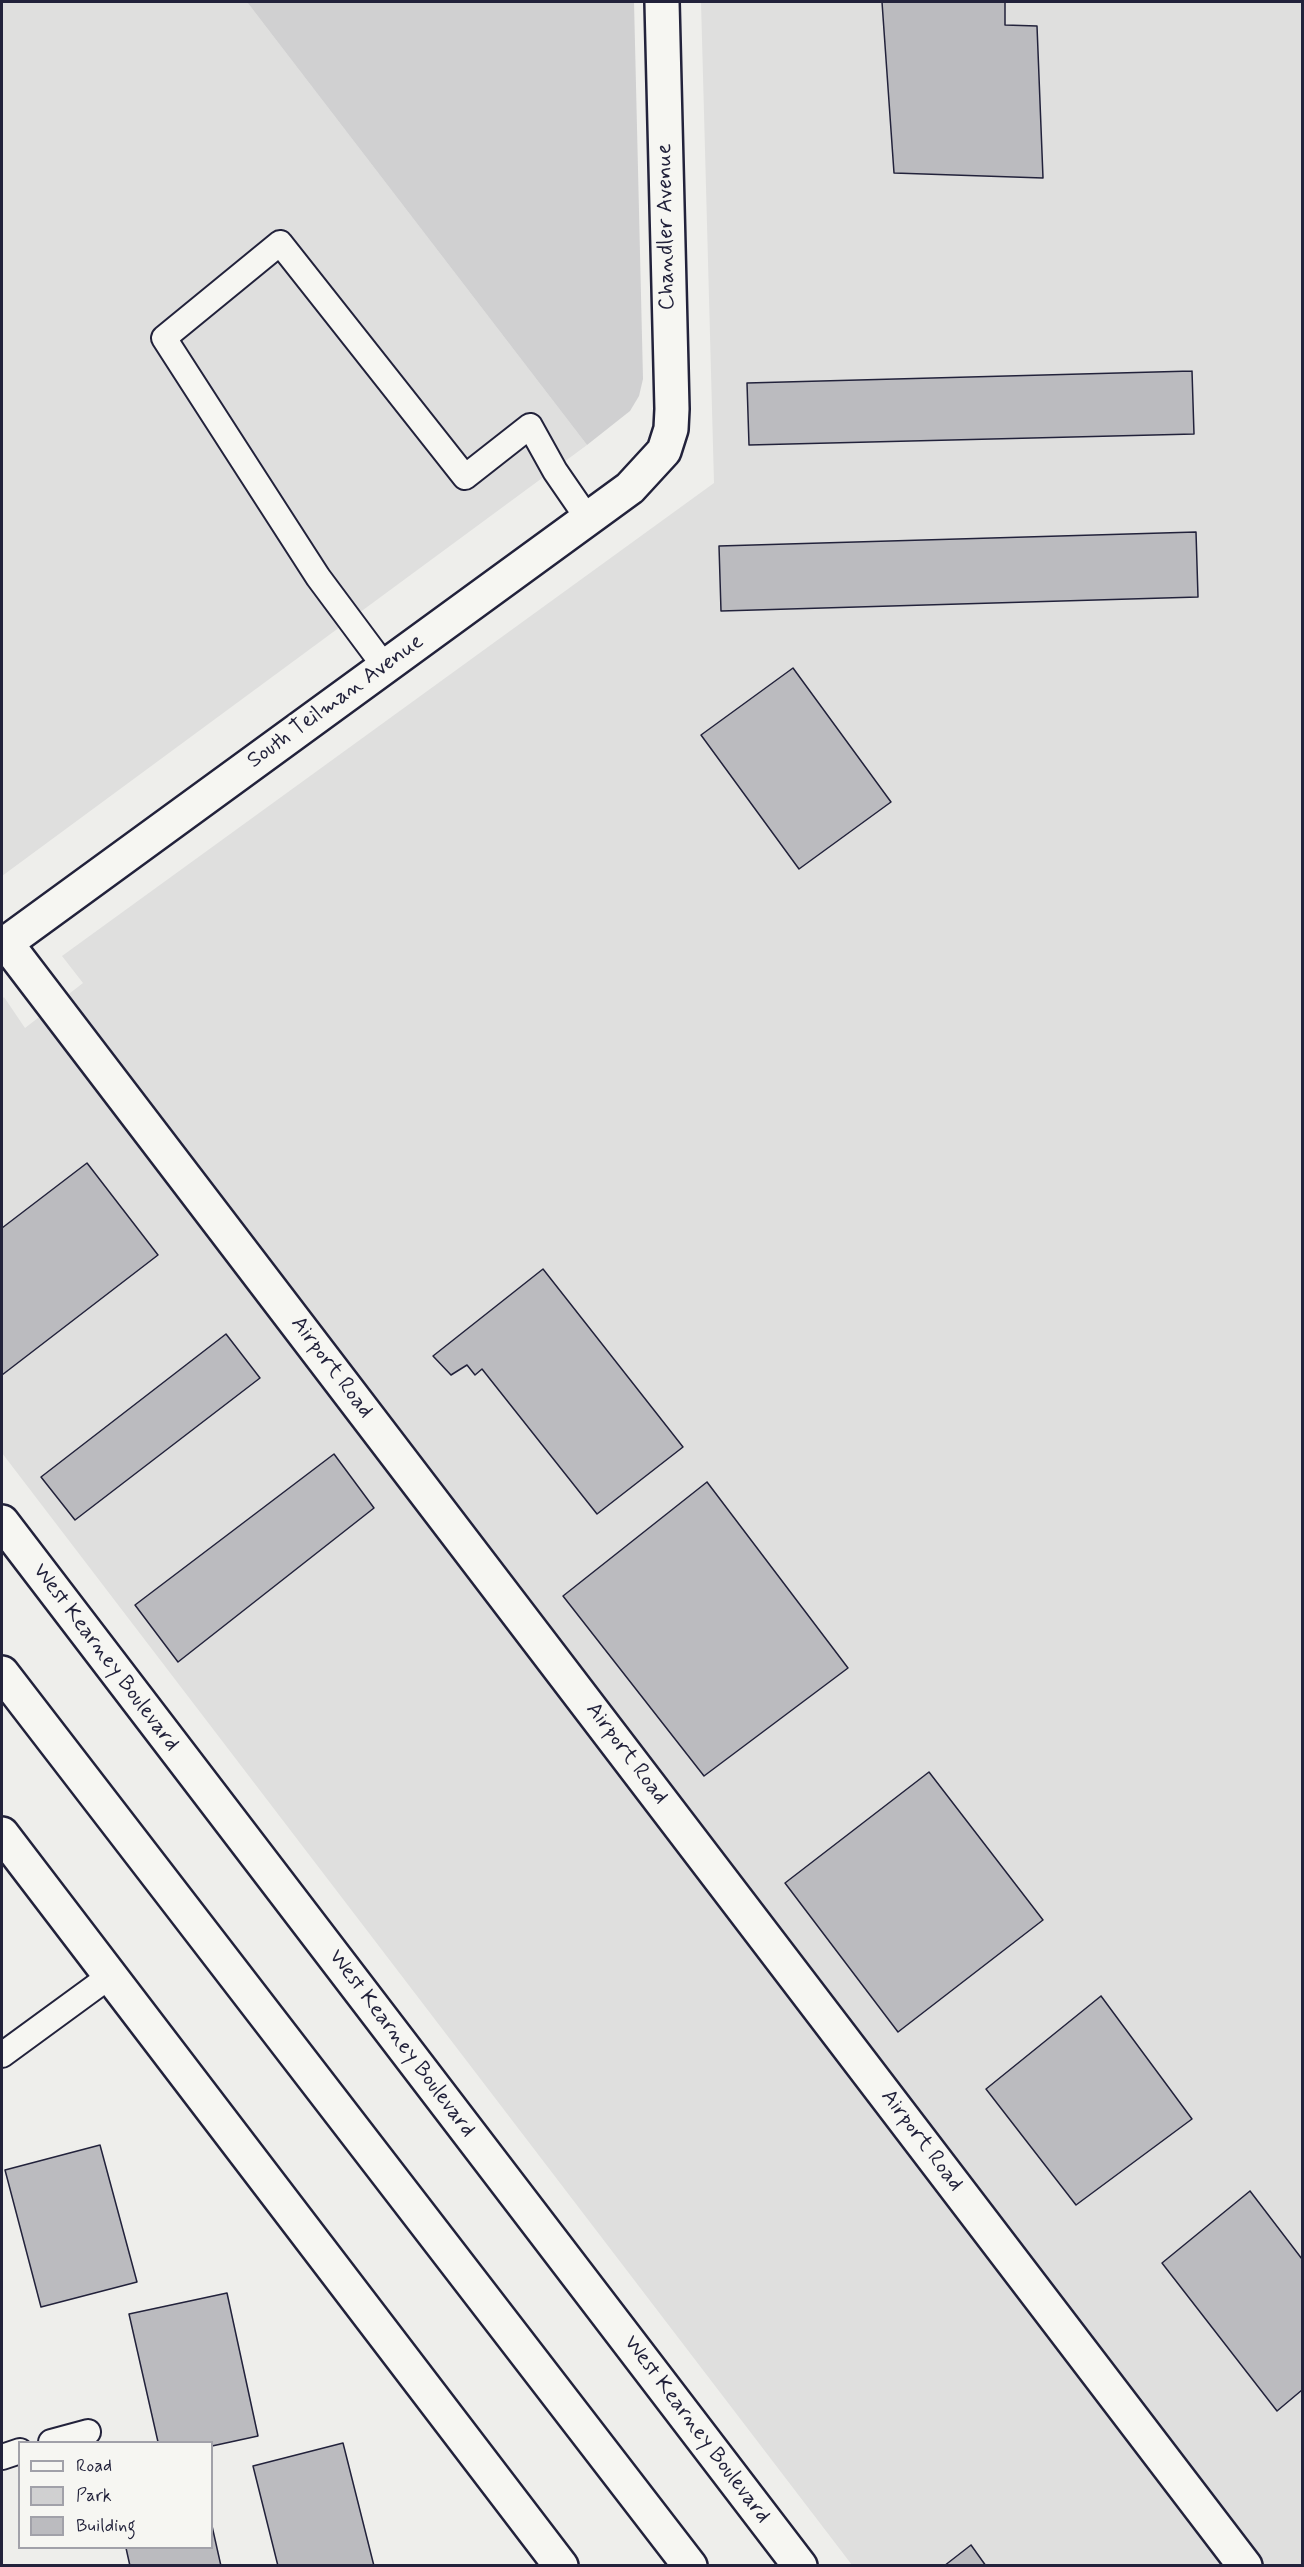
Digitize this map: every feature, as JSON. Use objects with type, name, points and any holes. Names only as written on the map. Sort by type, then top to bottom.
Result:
[{"type":"street","name":"Chandler Avenue","points":[[662,2],[672,409],[671,429],[664,451]]},
{"type":"street","name":"South Teilman Avenue","points":[[4,945],[630,488],[664,451]]},
{"type":"street","name":"Airport Road","points":[[4,945],[1245,2565]]},
{"type":"street","name":"West Kearney Boulevard","points":[[2,1522],[800,2565]]},
{"type":"street","points":[[2,1672],[690,2565]]},
{"type":"street","points":[[2,1834],[561,2565]]},
{"type":"lane","points":[[384,667],[318,577],[164,338],[280,243],[465,477],[530,426],[555,471],[588,519]]},
{"type":"lane","points":[[2,2055],[110,1976]]},
{"type":"lane","points":[[55,2441],[88,2432]]},
{"type":"lane","points":[[2,2457],[18,2452]]},
{"type":"shaded area","points":[[2,2],[247,2],[587,445],[2,876]]},
{"type":"shaded area","points":[[701,2],[1302,2],[1302,2565],[852,2565],[2,1453],[2,999],[4,997],[25,1028],[83,983],[62,956],[714,483]]},
{"type":"green space","points":[[247,2],[634,2],[643,379],[639,396],[630,411],[587,445]]},
{"type":"building","points":[[882,2],[1005,2],[1005,25],[1037,26],[1043,178],[894,173]]},
{"type":"building","points":[[1192,371],[1194,434],[749,445],[747,383]]},
{"type":"building","points":[[1196,532],[1198,597],[721,611],[719,546]]},
{"type":"building","points":[[793,668],[891,802],[799,869],[701,735]]},
{"type":"building","points":[[87,1163],[158,1255],[2,1375],[2,1228]]},
{"type":"building","points":[[543,1269],[683,1447],[597,1514],[482,1369],[475,1375],[467,1365],[451,1375],[433,1356]]},
{"type":"building","points":[[226,1334],[260,1378],[75,1520],[41,1477]]},
{"type":"building","points":[[334,1454],[374,1508],[178,1662],[135,1605]]},
{"type":"building","points":[[707,1482],[848,1668],[704,1776],[563,1596]]},
{"type":"building","points":[[929,1772],[1043,1920],[898,2032],[785,1883]]},
{"type":"building","points":[[1101,1996],[1192,2119],[1076,2205],[986,2089]]},
{"type":"building","points":[[100,2145],[137,2282],[41,2307],[5,2170]]},
{"type":"building","points":[[1250,2191],[1302,2259],[1302,2390],[1277,2411],[1162,2263]]},
{"type":"building","points":[[227,2293],[258,2436],[213,2446],[213,2441],[158,2441],[129,2314]]},
{"type":"building","points":[[343,2443],[374,2566],[278,2566],[253,2466]]},
{"type":"building","points":[[213,2530],[221,2566],[130,2566],[126,2549],[213,2549]]},
{"type":"building","points":[[971,2545],[986,2566],[944,2566]]}]
